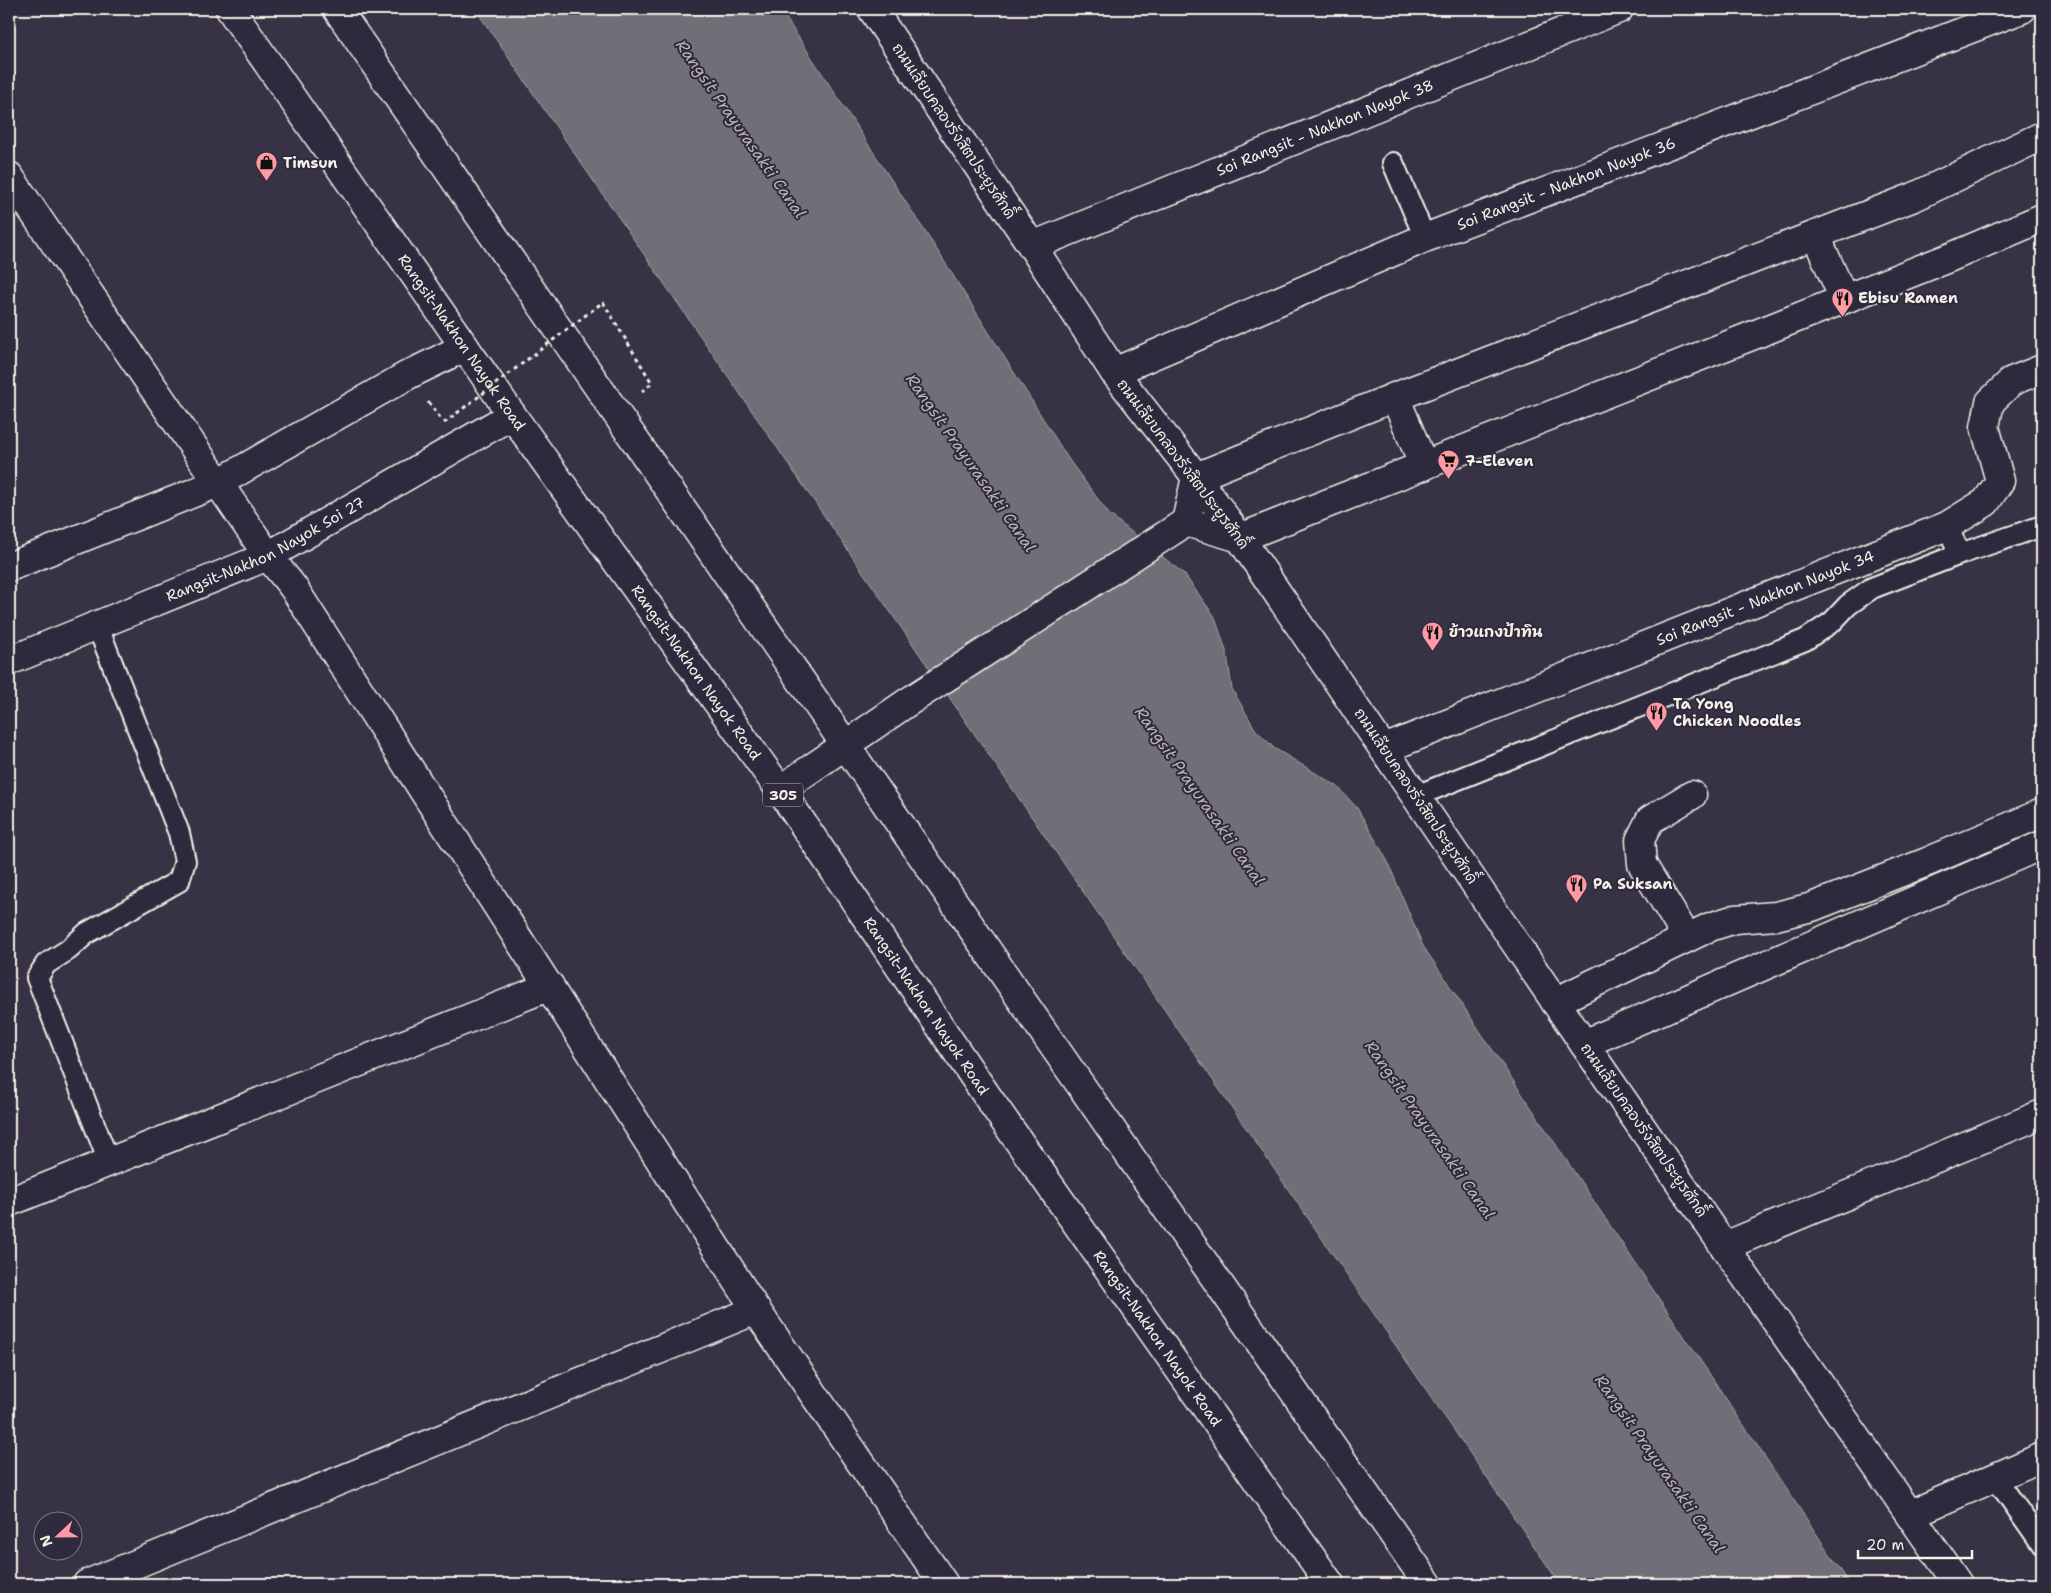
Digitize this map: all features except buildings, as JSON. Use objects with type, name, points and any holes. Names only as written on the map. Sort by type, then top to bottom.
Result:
[{"type":"street","name":"Rangsit-Nakhon Nayok Road","points":[[230,9],[512,415],[780,790],[993,1104],[1330,1584]]},
{"type":"street","points":[[337,9],[1428,1584]]},
{"type":"street","name":"ถนนเลียบคลองรังสิตประยูรศักดิ์","points":[[872,9],[1032,246],[1114,372],[1196,477],[1240,538],[1555,1002],[1958,1584]]},
{"type":"street","name":"Soi Rangsit - Nakhon Nayok 38","points":[[1032,246],[1619,9]]},
{"type":"street","name":"Soi Rangsit - Nakhon Nayok 36","points":[[1114,372],[1425,238],[2022,9]]},
{"type":"street","points":[[780,790],[905,704],[1186,522],[1196,477],[1395,397],[1914,197],[2042,136]]},
{"type":"street","points":[[9,176],[268,556],[293,587],[756,1310],[944,1584]]},
{"type":"street","points":[[1186,522],[1240,538],[1951,257],[2042,218]]},
{"type":"street","points":[[1816,236],[1844,299]]},
{"type":"street","points":[[9,567],[218,483],[408,375],[465,347]]},
{"type":"street","name":"Soi Rangsit - Nakhon Nayok 34","points":[[1384,749],[1948,526],[1986,502],[2000,482],[1985,427],[1990,402],[2012,381],[2042,369]]},
{"type":"street","points":[[1395,397],[1424,466]]},
{"type":"street","name":"Rangsit-Nakhon Nayok Soi 27","points":[[9,661],[268,556],[512,415]]},
{"type":"street","points":[[1687,938],[1642,864],[1640,840],[1650,820],[1692,795]]},
{"type":"street","points":[[1555,1002],[1710,927],[1735,919],[1776,916],[1812,907],[1927,862],[2042,813]]},
{"type":"street","points":[[1584,1044],[2042,844]]},
{"type":"street","points":[[9,1202],[550,986]]},
{"type":"street","points":[[1724,1246],[2042,1114]]},
{"type":"street","points":[[87,1584],[756,1310]]},
{"type":"street","points":[[1910,1514],[2042,1457]]},
{"type":"lane","points":[[1393,163],[1425,238]]},
{"type":"lane","points":[[1948,526],[1960,554]]},
{"type":"lane","points":[[1416,796],[1805,640],[1832,622],[1848,605],[1872,588],[1960,554],[2042,526]]},
{"type":"lane","points":[[97,625],[179,833],[185,861],[179,881],[87,933],[68,950],[46,964],[37,978],[109,1162]]},
{"type":"lane","points":[[1995,1476],[2042,1544]]},
{"type":"path","points":[[444,423],[603,302],[652,383],[616,412]]},
{"type":"water","name":"Rangsit Prayurasakti Canal","points":[[475,9],[780,9],[939,253],[1069,460],[1109,514],[1184,574],[1215,617],[1227,654],[1232,689],[1255,729],[1274,748],[1337,786],[1357,808],[1387,860],[1423,946],[1850,1584],[1560,1584]]},
{"type":"place","name":"Timsun","points":[[267,182]]},
{"type":"place","name":"Ebisu Ramen","points":[[1842,317]]},
{"type":"place","name":"7-Eleven","points":[[1449,480]]},
{"type":"place","name":"ข้าวแกงป้าทิน","points":[[1433,651]]},
{"type":"place","name":"Ta Yong Chicken Noodles","points":[[1657,732]]},
{"type":"place","name":"Pa Suksan","points":[[1577,903]]}]
